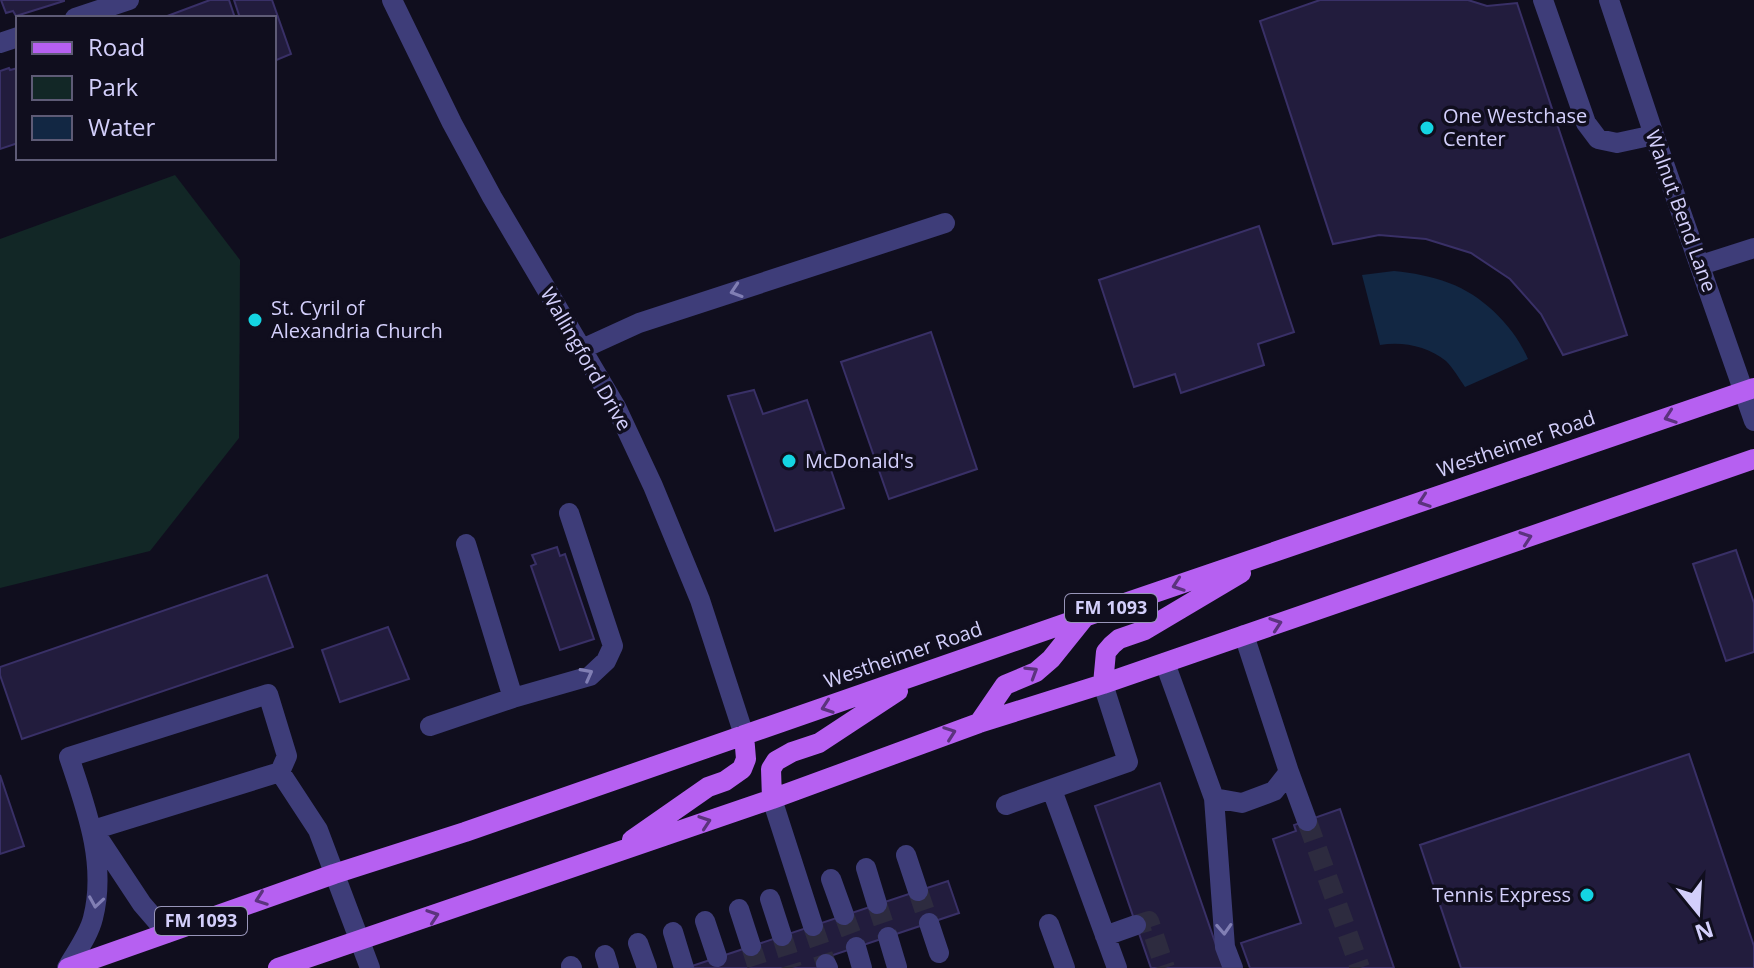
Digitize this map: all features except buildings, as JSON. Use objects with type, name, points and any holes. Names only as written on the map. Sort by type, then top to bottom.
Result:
[{"type":"main road","name":"Westheimer Road","points":[[68,968],[1749,390]]},
{"type":"main road","points":[[278,968],[772,799],[979,723],[1165,663],[1754,459]]},
{"type":"main road","points":[[1103,684],[1106,652],[1119,639],[1145,630],[1275,552]]},
{"type":"main road","points":[[979,723],[1005,685],[1036,672],[1051,659],[1084,617]]},
{"type":"main road","points":[[772,799],[771,769],[776,761],[819,743],[925,673]]},
{"type":"main road","points":[[612,854],[708,787],[725,781],[742,769],[746,759],[744,735]]},
{"type":"main road","points":[[85,968],[108,954]]},
{"type":"street","points":[[81,16],[129,0]]},
{"type":"street","name":"Wallingford Drive","points":[[392,0],[492,197],[616,407],[700,600],[744,735]]},
{"type":"street","points":[[1543,0],[1586,123],[1598,139],[1617,143],[1654,135]]},
{"type":"street","name":"Walnut Bend Lane","points":[[1609,0],[1654,135],[1749,390],[1754,421]]},
{"type":"street","points":[[582,349],[639,323],[945,223]]},
{"type":"street","points":[[1701,265],[1754,248]]},
{"type":"street","points":[[430,726],[590,676],[606,661],[613,646],[569,513]]},
{"type":"street","points":[[466,544],[513,698]]},
{"type":"street","points":[[1244,635],[1307,821]]},
{"type":"street","points":[[1165,663],[1214,798],[1225,947],[1233,968]]},
{"type":"street","points":[[1006,805],[1128,762],[1103,684]]},
{"type":"street","points":[[68,968],[93,920],[98,889],[93,830],[69,757],[268,694],[287,756],[280,772],[93,830]]},
{"type":"street","points":[[280,772],[318,830],[370,968]]},
{"type":"street","points":[[1214,798],[1242,803],[1274,791],[1289,772]]},
{"type":"street","points":[[1052,790],[1117,968]]},
{"type":"street","points":[[772,799],[813,926]]},
{"type":"street","points":[[93,830],[142,904],[167,933]]},
{"type":"street","points":[[906,855],[918,891]]},
{"type":"street","points":[[866,868],[877,904]]},
{"type":"street","points":[[831,879],[844,915]]},
{"type":"street","points":[[770,899],[782,936]]},
{"type":"street","points":[[739,909],[751,946]]},
{"type":"street","points":[[705,921],[717,957]]},
{"type":"street","points":[[929,923],[939,953]]},
{"type":"street","points":[[1049,924],[1065,968]]},
{"type":"street","points":[[1105,936],[1136,925]]},
{"type":"street","points":[[673,932],[684,968]]},
{"type":"street","points":[[888,937],[897,967]]},
{"type":"street","points":[[638,943],[647,968]]},
{"type":"street","points":[[856,947],[862,968]]},
{"type":"green space","points":[[175,175],[240,260],[239,438],[150,551],[0,588],[0,239]]},
{"type":"water","points":[[1394,271],[1435,278],[1473,295],[1506,324],[1528,359],[1465,387],[1446,361],[1423,348],[1406,344],[1380,345],[1362,275]]},
{"type":"tunnel","points":[[1307,821],[1360,968]]},
{"type":"tunnel","points":[[918,891],[929,923]]},
{"type":"tunnel","points":[[877,904],[888,937]]},
{"type":"tunnel","points":[[844,915],[856,947]]},
{"type":"tunnel","points":[[1136,925],[1149,921],[1165,968]]},
{"type":"tunnel","points":[[813,926],[826,964]]},
{"type":"tunnel","points":[[782,936],[792,968]]},
{"type":"tunnel","points":[[751,946],[758,968]]},
{"type":"place","name":"One Westchase Center","points":[[1427,128]]},
{"type":"place","name":"St. Cyril of Alexandria Church","points":[[255,320]]},
{"type":"place","name":"McDonald's","points":[[789,461]]},
{"type":"place","name":"Tennis Express","points":[[1587,895]]}]
